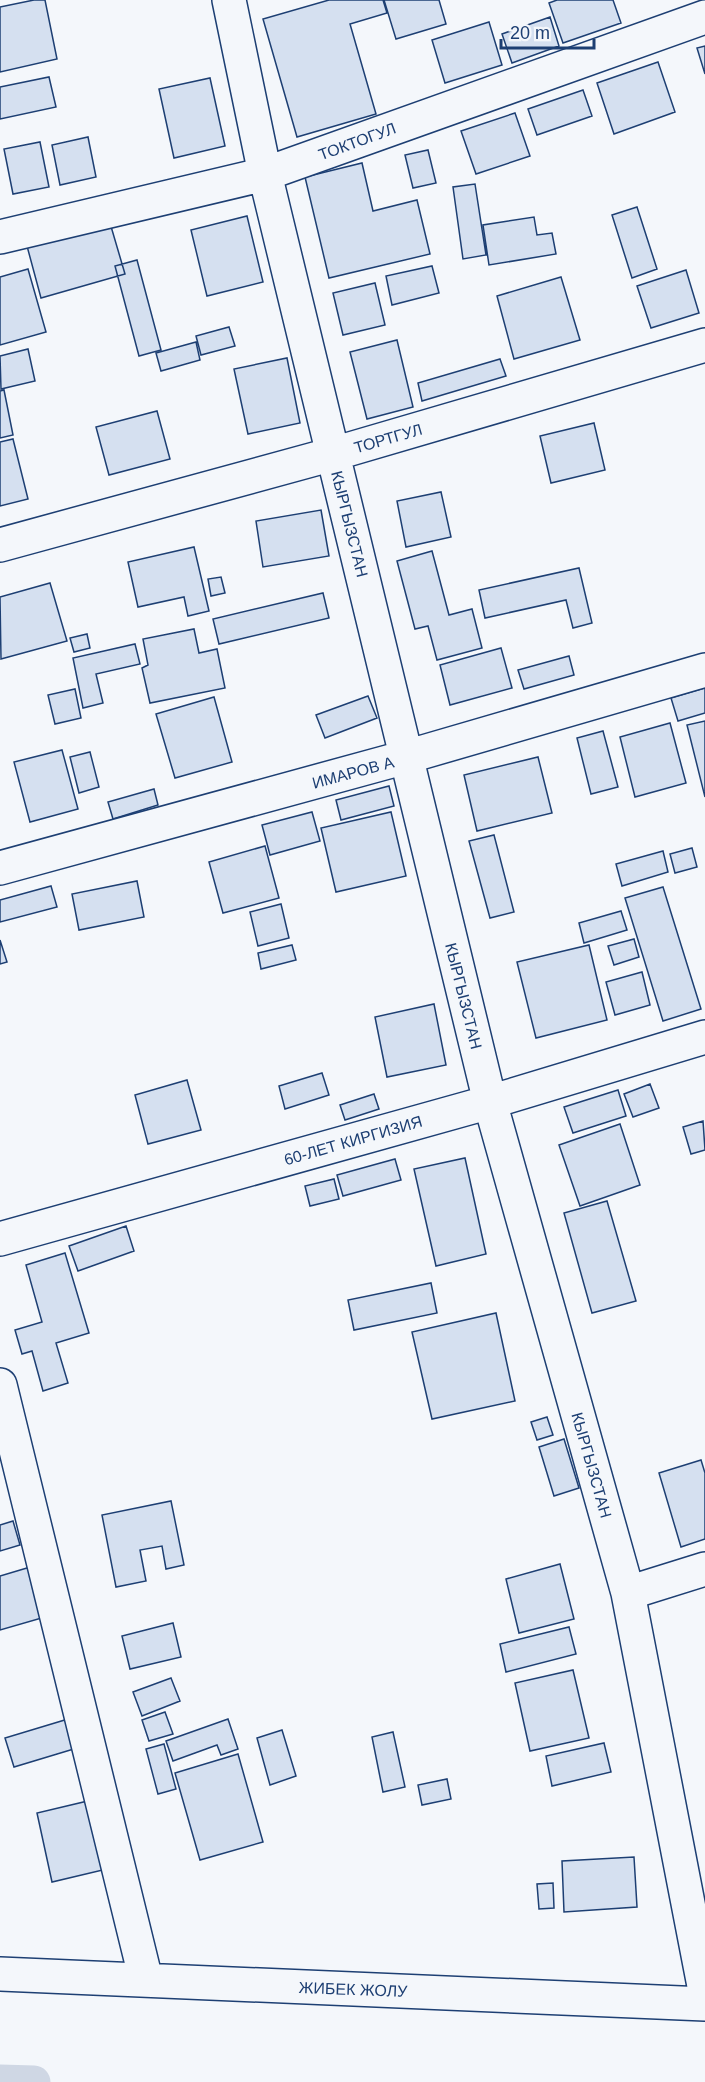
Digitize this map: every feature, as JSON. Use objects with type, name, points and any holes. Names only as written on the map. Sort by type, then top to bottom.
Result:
[{"type":"street","name":"КЫРГЫЗСТАН","points":[[229,0],[265,174],[490,1102],[628,1593],[705,1991]]},
{"type":"street","name":"ТОКТОГУЛ","points":[[0,237],[265,174],[705,18]]},
{"type":"street","name":"ТОРТГУЛ","points":[[0,545],[333,454],[705,345]]},
{"type":"street","name":"ИМАРОВ А","points":[[0,868],[406,757],[705,670]]},
{"type":"street","name":"60-ЛЕТ КИРГИЗИЯ","points":[[0,1239],[490,1102],[705,1037]]},
{"type":"street","points":[[0,1385],[146,1980]]},
{"type":"street","points":[[628,1593],[705,1569]]},
{"type":"street","name":"ЖИБЕК ЖОЛУ","points":[[0,1974],[705,2004]]},
{"type":"building","points":[[45,0],[57,59],[0,72],[0,7]]},
{"type":"building","points":[[329,0],[383,0],[387,13],[350,24],[376,114],[297,137],[263,19]]},
{"type":"building","points":[[384,0],[439,0],[446,24],[396,39]]},
{"type":"building","points":[[557,0],[613,0],[621,23],[563,43],[549,3]]},
{"type":"building","points":[[550,17],[559,46],[512,63],[502,34]]},
{"type":"building","points":[[489,22],[502,65],[445,83],[432,40]]},
{"type":"building","points":[[705,46],[705,74],[697,48]]},
{"type":"building","points":[[658,62],[675,112],[614,134],[597,83]]},
{"type":"building","points":[[49,77],[56,107],[0,119],[0,87]]},
{"type":"building","points":[[210,78],[225,146],[174,158],[159,89]]},
{"type":"building","points":[[583,90],[592,116],[537,135],[528,109]]},
{"type":"building","points":[[515,113],[530,156],[476,174],[461,131]]},
{"type":"building","points":[[88,137],[96,177],[60,185],[52,145]]},
{"type":"building","points":[[40,142],[49,187],[13,194],[4,149]]},
{"type":"building","points":[[428,150],[436,183],[413,188],[405,155]]},
{"type":"building","points":[[362,163],[373,211],[417,200],[430,254],[329,278],[305,177]]},
{"type":"building","points":[[475,184],[486,255],[463,259],[453,187]]},
{"type":"building","points":[[637,207],[657,269],[632,278],[612,215]]},
{"type":"building","points":[[247,216],[263,282],[207,296],[191,230]]},
{"type":"building","points":[[534,217],[537,235],[552,233],[556,254],[489,265],[483,225]]},
{"type":"building","points":[[110,223],[125,274],[41,298],[27,246]]},
{"type":"building","points":[[137,260],[161,350],[139,356],[115,266]]},
{"type":"building","points":[[432,266],[439,293],[392,305],[386,276]]},
{"type":"building","points":[[28,269],[46,332],[0,345],[0,277]]},
{"type":"building","points":[[686,270],[699,313],[651,328],[637,286]]},
{"type":"building","points":[[561,277],[580,340],[514,359],[497,296]]},
{"type":"building","points":[[375,283],[385,325],[343,335],[333,293]]},
{"type":"building","points":[[229,327],[235,346],[201,355],[196,336]]},
{"type":"building","points":[[397,340],[413,407],[367,419],[350,352]]},
{"type":"building","points":[[196,342],[200,360],[161,371],[156,353]]},
{"type":"building","points":[[28,349],[35,381],[1,389],[0,356]]},
{"type":"building","points":[[287,358],[300,423],[248,434],[234,369]]},
{"type":"building","points":[[500,359],[506,376],[422,401],[418,383]]},
{"type":"building","points":[[4,390],[13,435],[0,438],[0,391]]},
{"type":"building","points":[[157,411],[170,459],[109,475],[96,427]]},
{"type":"building","points":[[594,423],[605,470],[551,483],[540,436]]},
{"type":"building","points":[[13,439],[28,499],[0,506],[0,442]]},
{"type":"building","points":[[441,492],[451,537],[406,547],[397,501]]},
{"type":"building","points":[[321,510],[329,556],[263,567],[256,521]]},
{"type":"building","points":[[194,547],[209,611],[188,616],[184,597],[138,607],[128,562]]},
{"type":"building","points":[[432,551],[449,615],[472,609],[482,648],[437,660],[428,626],[415,629],[397,561]]},
{"type":"building","points":[[579,568],[592,623],[573,628],[566,600],[485,618],[479,590]]},
{"type":"building","points":[[221,577],[225,593],[211,596],[208,579]]},
{"type":"building","points":[[50,583],[67,641],[1,659],[0,597]]},
{"type":"building","points":[[323,593],[329,618],[219,644],[213,619]]},
{"type":"building","points":[[194,629],[199,653],[217,649],[225,688],[150,703],[142,668],[148,665],[143,639]]},
{"type":"building","points":[[87,634],[90,648],[74,652],[70,638]]},
{"type":"building","points":[[135,644],[140,664],[96,674],[103,703],[83,708],[73,658]]},
{"type":"building","points":[[501,648],[512,688],[450,705],[440,665]]},
{"type":"building","points":[[569,656],[574,675],[524,689],[518,670]]},
{"type":"building","points":[[705,688],[705,713],[678,721],[671,698]]},
{"type":"building","points":[[75,689],[81,718],[55,724],[48,695]]},
{"type":"building","points":[[368,696],[377,718],[325,738],[316,715]]},
{"type":"building","points":[[214,697],[232,762],[175,778],[156,714]]},
{"type":"building","points":[[705,721],[705,797],[687,725]]},
{"type":"building","points":[[670,723],[686,783],[635,797],[620,737]]},
{"type":"building","points":[[603,731],[618,787],[591,794],[577,738]]},
{"type":"building","points":[[62,750],[78,809],[30,822],[14,762]]},
{"type":"building","points":[[90,752],[99,787],[79,793],[70,757]]},
{"type":"building","points":[[538,757],[552,813],[477,831],[464,775]]},
{"type":"building","points":[[389,786],[394,806],[341,820],[336,800]]},
{"type":"building","points":[[154,789],[158,805],[113,819],[108,802]]},
{"type":"building","points":[[312,812],[320,841],[270,855],[262,825]]},
{"type":"building","points":[[391,812],[406,876],[336,892],[321,828]]},
{"type":"building","points":[[494,835],[514,912],[490,918],[469,841]]},
{"type":"building","points":[[265,846],[279,898],[223,913],[209,862]]},
{"type":"building","points":[[692,848],[697,867],[675,873],[670,854]]},
{"type":"building","points":[[663,851],[668,872],[622,886],[616,864]]},
{"type":"building","points":[[137,881],[144,917],[79,930],[72,894]]},
{"type":"building","points":[[51,886],[57,907],[0,922],[0,900]]},
{"type":"building","points":[[663,887],[701,1009],[663,1021],[625,898]]},
{"type":"building","points":[[281,904],[289,938],[258,946],[250,912]]},
{"type":"building","points":[[621,911],[627,930],[584,943],[579,923]]},
{"type":"building","points":[[634,939],[639,957],[614,965],[608,946]]},
{"type":"building","points":[[0,940],[7,962],[0,964]]},
{"type":"building","points":[[292,945],[296,960],[261,969],[258,953]]},
{"type":"building","points":[[589,945],[607,1020],[536,1038],[517,962]]},
{"type":"building","points":[[642,972],[650,1005],[615,1015],[606,982]]},
{"type":"building","points":[[434,1004],[446,1065],[387,1077],[375,1017]]},
{"type":"building","points":[[322,1073],[329,1095],[285,1109],[279,1086]]},
{"type":"building","points":[[187,1080],[201,1130],[148,1144],[135,1095]]},
{"type":"building","points":[[650,1084],[659,1108],[633,1117],[624,1094]]},
{"type":"building","points":[[618,1090],[626,1116],[573,1133],[564,1107]]},
{"type":"building","points":[[374,1094],[379,1109],[345,1120],[340,1105]]},
{"type":"building","points":[[703,1121],[705,1150],[691,1154],[683,1127]]},
{"type":"building","points":[[620,1124],[640,1185],[580,1206],[559,1145]]},
{"type":"building","points":[[465,1158],[486,1254],[436,1266],[414,1169]]},
{"type":"building","points":[[395,1159],[401,1180],[343,1196],[337,1175]]},
{"type":"building","points":[[334,1179],[339,1199],[310,1206],[305,1186]]},
{"type":"building","points":[[607,1201],[636,1301],[592,1313],[564,1213]]},
{"type":"building","points":[[126,1226],[134,1251],[78,1271],[69,1246]]},
{"type":"building","points":[[65,1253],[89,1333],[56,1343],[68,1383],[43,1391],[32,1351],[22,1354],[15,1330],[42,1322],[26,1265]]},
{"type":"building","points":[[431,1283],[437,1313],[354,1330],[348,1300]]},
{"type":"building","points":[[496,1313],[515,1401],[432,1419],[412,1332]]},
{"type":"building","points":[[547,1417],[553,1435],[537,1440],[531,1422]]},
{"type":"building","points":[[564,1439],[579,1488],[554,1496],[539,1447]]},
{"type":"building","points":[[701,1460],[705,1473],[705,1539],[681,1547],[659,1473]]},
{"type":"building","points":[[171,1501],[184,1565],[166,1569],[162,1546],[140,1550],[146,1581],[116,1587],[102,1515]]},
{"type":"building","points":[[13,1521],[20,1545],[0,1551],[0,1525]]},
{"type":"building","points":[[560,1564],[574,1619],[519,1633],[506,1579]]},
{"type":"building","points":[[37,1565],[52,1615],[0,1630],[0,1576]]},
{"type":"building","points":[[173,1623],[181,1657],[130,1669],[122,1636]]},
{"type":"building","points":[[569,1627],[576,1654],[506,1672],[500,1644]]},
{"type":"building","points":[[573,1670],[589,1738],[530,1751],[515,1683]]},
{"type":"building","points":[[171,1678],[180,1701],[142,1716],[133,1692]]},
{"type":"building","points":[[165,1712],[173,1734],[149,1741],[142,1720]]},
{"type":"building","points":[[78,1716],[87,1745],[14,1767],[5,1738]]},
{"type":"building","points":[[228,1719],[238,1749],[221,1755],[217,1745],[173,1761],[166,1741]]},
{"type":"building","points":[[282,1730],[296,1776],[270,1785],[257,1738]]},
{"type":"building","points":[[393,1732],[405,1787],[383,1792],[372,1737]]},
{"type":"building","points":[[604,1743],[611,1772],[552,1786],[546,1756]]},
{"type":"building","points":[[164,1744],[176,1789],[158,1794],[146,1749]]},
{"type":"building","points":[[238,1754],[263,1842],[200,1860],[175,1773]]},
{"type":"building","points":[[447,1779],[451,1799],[422,1805],[418,1785]]},
{"type":"building","points":[[92,1800],[107,1869],[52,1882],[37,1813]]},
{"type":"building","points":[[634,1857],[637,1907],[564,1912],[562,1861]]},
{"type":"building","points":[[553,1883],[554,1908],[539,1909],[537,1884]]},
{"type":"waterway","points":[[0,2081],[34,2082]]}]
